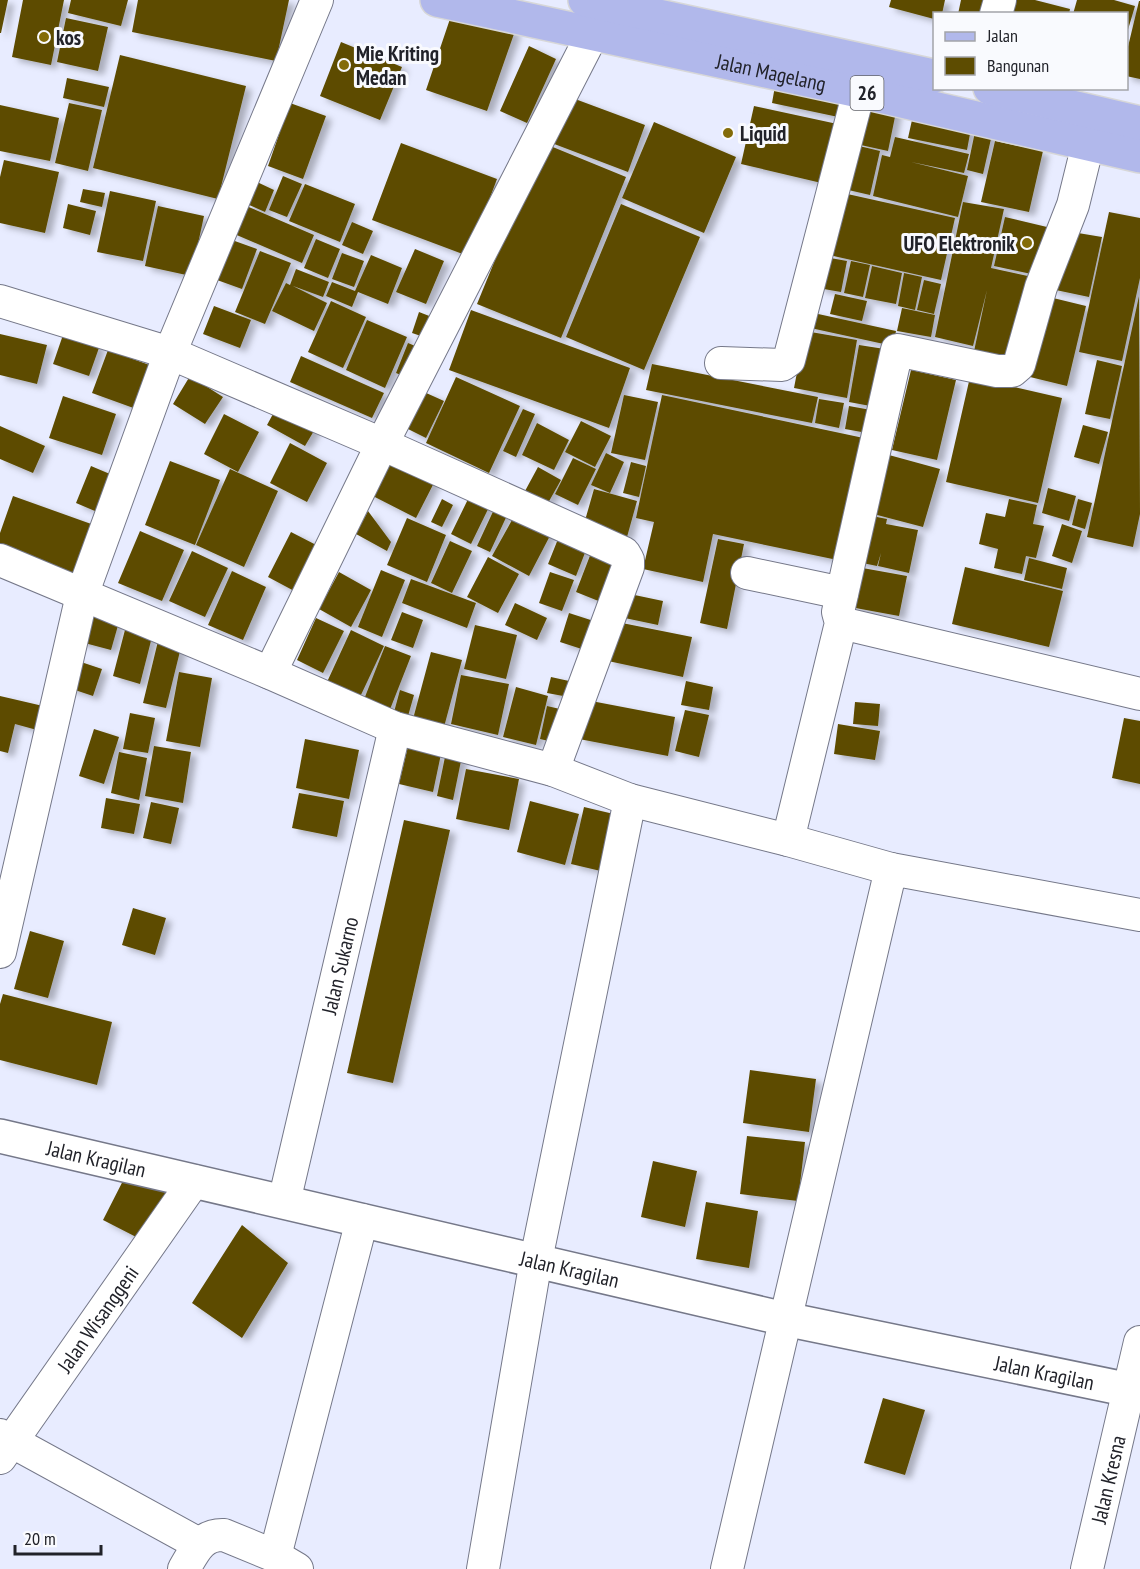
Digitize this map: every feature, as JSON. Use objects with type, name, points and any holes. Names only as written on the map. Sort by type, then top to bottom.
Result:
[{"type":"main road","name":"Jalan Magelang","points":[[436,0],[859,91],[970,102],[1088,144],[1140,156]]},
{"type":"main road","name":"Jalan Magelang","points":[[585,0],[663,8],[933,76]]},
{"type":"main road","points":[[999,90],[1140,123]]},
{"type":"street","points":[[0,952],[82,595],[170,353],[316,0]]},
{"type":"street","points":[[270,673],[382,444],[593,33]]},
{"type":"street","points":[[721,363],[782,365],[789,360],[859,91]]},
{"type":"street","points":[[788,840],[842,608],[897,350],[997,371],[1012,371],[1019,365],[1041,287],[1073,205],[1088,144]]},
{"type":"street","points":[[0,300],[170,353],[382,444],[624,553],[628,560],[628,567],[553,770]]},
{"type":"street","points":[[0,560],[270,673],[394,728],[553,770],[630,800],[788,840],[891,870],[1140,915]]},
{"type":"street","points":[[747,573],[842,608],[1140,694]]},
{"type":"street","name":"Jalan Sukarno","points":[[284,1202],[394,728]]},
{"type":"street","points":[[483,1569],[536,1260],[630,800]]},
{"type":"street","points":[[727,1569],[891,870]]},
{"type":"street","name":"Jalan Kragilan","points":[[0,1136],[785,1320],[1135,1391]]},
{"type":"street","name":"Jalan Wisanggeni","points":[[4,1445],[194,1181]]},
{"type":"street","points":[[4,1445],[197,1550],[224,1535],[286,1562],[362,1220]]},
{"type":"street","name":"Jalan Kresna","points":[[1087,1569],[1135,1391],[1140,1342]]},
{"type":"building","points":[[0,0],[8,0],[1,33],[0,33]]},
{"type":"building","points":[[23,0],[64,0],[51,65],[12,57]]},
{"type":"building","points":[[71,0],[128,0],[121,26],[68,13]]},
{"type":"building","points":[[138,0],[289,0],[276,61],[132,32]]},
{"type":"building","points":[[891,0],[945,0],[942,12],[933,12],[933,19],[889,7]]},
{"type":"building","points":[[961,0],[997,0],[994,12],[958,12]]},
{"type":"building","points":[[1011,0],[1035,0],[1070,9],[1069,12],[1008,12]]},
{"type":"building","points":[[1077,0],[1114,0],[1135,6],[1128,30],[1128,12],[1074,12]]},
{"type":"building","points":[[1140,1],[1140,79],[1128,76],[1128,47]]},
{"type":"building","points":[[453,10],[515,31],[487,111],[426,90]]},
{"type":"building","points":[[66,18],[108,27],[98,71],[57,62]]},
{"type":"building","points":[[341,42],[402,67],[380,120],[320,96]]},
{"type":"building","points":[[529,46],[556,59],[527,123],[500,111]]},
{"type":"building","points":[[120,55],[246,86],[218,199],[93,168]]},
{"type":"building","points":[[67,78],[109,87],[104,107],[63,98]]},
{"type":"building","points":[[775,86],[846,101],[843,118],[772,103]]},
{"type":"building","points":[[567,96],[645,125],[628,172],[549,142]]},
{"type":"building","points":[[865,100],[897,107],[888,151],[856,144]]},
{"type":"building","points":[[69,103],[102,110],[88,171],[55,163]]},
{"type":"building","points":[[290,103],[326,116],[303,179],[268,166]]},
{"type":"building","points":[[0,105],[59,118],[50,161],[0,151]]},
{"type":"building","points":[[754,106],[842,125],[830,185],[741,164]]},
{"type":"building","points":[[914,111],[972,123],[967,150],[908,138]]},
{"type":"building","points":[[654,122],[736,157],[704,233],[622,198]]},
{"type":"building","points":[[976,127],[993,130],[983,174],[967,170]]},
{"type":"building","points":[[895,137],[969,154],[964,173],[911,162],[968,176],[958,217],[873,196],[882,155],[890,157]]},
{"type":"building","points":[[995,141],[1043,151],[1029,212],[981,202]]},
{"type":"building","points":[[401,143],[497,179],[468,256],[372,220]]},
{"type":"building","points":[[543,143],[626,177],[561,338],[477,304]]},
{"type":"building","points":[[855,145],[880,151],[870,195],[844,189]]},
{"type":"building","points":[[4,160],[59,172],[45,233],[0,223],[0,177]]},
{"type":"building","points":[[283,176],[302,184],[287,217],[269,210]]},
{"type":"building","points":[[257,182],[274,190],[265,212],[247,204]]},
{"type":"building","points":[[305,184],[355,204],[340,242],[289,221]]},
{"type":"building","points":[[83,189],[105,193],[102,207],[80,202]]},
{"type":"building","points":[[110,191],[156,201],[143,261],[97,252]]},
{"type":"building","points":[[843,193],[955,218],[941,280],[829,255]]},
{"type":"building","points":[[963,202],[1004,209],[991,268],[1037,278],[1017,364],[973,356],[987,290],[973,346],[935,337]]},
{"type":"building","points":[[68,204],[96,211],[90,235],[63,228]]},
{"type":"building","points":[[621,204],[700,237],[644,370],[566,337]]},
{"type":"building","points":[[244,205],[314,235],[302,263],[232,233]]},
{"type":"building","points":[[158,206],[204,216],[191,276],[145,266]]},
{"type":"building","points":[[1109,212],[1140,218],[1140,278],[1122,361],[1079,352]]},
{"type":"building","points":[[1005,217],[1047,227],[1036,275],[994,266]]},
{"type":"building","points":[[352,222],[373,231],[363,254],[342,245]]},
{"type":"building","points":[[1066,231],[1102,237],[1089,297],[1051,289]]},
{"type":"building","points":[[316,239],[340,249],[328,278],[304,268]]},
{"type":"building","points":[[232,240],[257,249],[242,289],[217,280]]},
{"type":"building","points":[[415,249],[444,261],[426,304],[396,292]]},
{"type":"building","points":[[260,251],[291,263],[265,324],[235,312]]},
{"type":"building","points":[[342,253],[364,261],[354,287],[332,279]]},
{"type":"building","points":[[371,255],[402,268],[388,304],[358,292],[352,307],[326,296],[332,282],[355,291]]},
{"type":"building","points":[[825,257],[847,261],[841,292],[818,288]]},
{"type":"building","points":[[851,261],[870,265],[863,297],[844,293]]},
{"type":"building","points":[[872,266],[902,273],[896,304],[865,298]]},
{"type":"building","points":[[296,269],[329,282],[323,297],[293,286],[327,303],[314,331],[272,311],[286,283],[290,285]]},
{"type":"building","points":[[904,273],[922,277],[915,310],[898,306]]},
{"type":"building","points":[[924,280],[941,284],[934,314],[917,310]]},
{"type":"building","points":[[835,294],[867,301],[862,321],[830,314]]},
{"type":"building","points":[[1139,296],[1140,514],[1133,547],[1087,537]]},
{"type":"building","points":[[1049,297],[1086,306],[1067,386],[1030,377]]},
{"type":"building","points":[[331,301],[366,317],[343,368],[308,352]]},
{"type":"building","points":[[214,306],[251,320],[240,348],[203,334]]},
{"type":"building","points":[[902,308],[935,315],[931,337],[897,331]]},
{"type":"building","points":[[471,310],[630,368],[609,428],[449,370]]},
{"type":"building","points":[[419,312],[437,319],[430,339],[412,333]]},
{"type":"building","points":[[809,312],[896,331],[893,346],[806,327]]},
{"type":"building","points":[[367,320],[407,337],[385,388],[346,370]]},
{"type":"building","points":[[805,331],[857,340],[847,398],[794,388]]},
{"type":"building","points":[[64,332],[100,345],[89,376],[53,364]]},
{"type":"building","points":[[0,334],[47,345],[37,384],[0,375]]},
{"type":"building","points":[[408,343],[425,350],[413,380],[396,373]]},
{"type":"building","points":[[859,345],[891,350],[881,408],[849,402]]},
{"type":"building","points":[[108,350],[155,367],[139,410],[92,393]]},
{"type":"building","points":[[301,356],[384,393],[372,418],[290,382]]},
{"type":"building","points":[[1097,360],[1122,366],[1110,419],[1085,414]]},
{"type":"building","points":[[652,364],[818,397],[812,423],[646,390]]},
{"type":"building","points":[[911,370],[956,380],[937,460],[892,450]]},
{"type":"building","points":[[190,376],[223,397],[205,424],[173,404]]},
{"type":"building","points":[[456,377],[520,406],[489,473],[426,443]]},
{"type":"building","points":[[970,377],[1062,398],[1038,503],[946,482]]},
{"type":"building","points":[[424,392],[444,401],[426,438],[406,428]]},
{"type":"building","points":[[624,395],[658,402],[645,460],[611,453]]},
{"type":"building","points":[[662,395],[873,440],[847,562],[713,534],[703,582],[643,569],[654,522],[636,518]]},
{"type":"building","points":[[63,396],[116,414],[102,455],[49,438]]},
{"type":"building","points":[[819,399],[844,403],[839,428],[815,423]]},
{"type":"building","points":[[279,403],[318,424],[305,446],[267,425]]},
{"type":"building","points":[[849,406],[871,410],[867,433],[845,429]]},
{"type":"building","points":[[523,409],[535,414],[516,457],[503,451]]},
{"type":"building","points":[[224,414],[259,432],[238,472],[204,454]]},
{"type":"building","points":[[581,421],[611,436],[595,467],[565,452]]},
{"type":"building","points":[[537,423],[569,440],[554,470],[522,455]]},
{"type":"building","points":[[1083,425],[1108,432],[1099,464],[1074,457]]},
{"type":"building","points":[[0,426],[45,446],[33,473],[0,459]]},
{"type":"building","points":[[290,443],[327,463],[307,502],[270,483]]},
{"type":"building","points":[[388,452],[437,477],[416,518],[367,493]]},
{"type":"building","points":[[878,452],[940,469],[923,527],[862,511]]},
{"type":"building","points":[[606,453],[624,462],[610,493],[591,485]]},
{"type":"building","points":[[573,458],[596,469],[578,505],[555,494]]},
{"type":"building","points":[[170,461],[220,480],[195,545],[145,525]]},
{"type":"building","points":[[631,462],[646,466],[639,497],[623,493]]},
{"type":"building","points":[[91,466],[117,477],[102,514],[76,503]]},
{"type":"building","points":[[538,467],[561,480],[548,503],[525,491]]},
{"type":"building","points":[[230,469],[278,491],[244,567],[196,545]]},
{"type":"building","points":[[1048,488],[1076,496],[1069,521],[1042,513]]},
{"type":"building","points":[[594,489],[637,501],[627,537],[584,524]]},
{"type":"building","points":[[472,491],[492,501],[471,544],[451,534]]},
{"type":"building","points":[[13,496],[94,525],[74,583],[0,556],[0,533]]},
{"type":"building","points":[[442,499],[453,505],[442,527],[431,522]]},
{"type":"building","points":[[1009,499],[1037,505],[1033,524],[1044,526],[1036,558],[1026,556],[1022,574],[994,568],[998,549],[979,544],[986,513],[1005,517]]},
{"type":"building","points":[[1078,499],[1092,503],[1085,529],[1072,525]]},
{"type":"building","points":[[497,503],[510,509],[490,552],[477,546]]},
{"type":"building","points":[[368,511],[391,542],[387,551],[356,534]]},
{"type":"building","points":[[517,511],[553,530],[529,576],[492,556]]},
{"type":"building","points":[[862,514],[887,519],[886,524],[918,530],[909,573],[878,566],[881,553],[877,566],[853,561]]},
{"type":"building","points":[[407,518],[446,535],[427,582],[387,565]]},
{"type":"building","points":[[1062,524],[1082,531],[1072,563],[1052,556]]},
{"type":"building","points":[[140,531],[184,550],[162,601],[118,583]]},
{"type":"building","points":[[291,532],[322,548],[298,593],[268,577]]},
{"type":"building","points":[[560,534],[588,545],[576,576],[548,564]]},
{"type":"building","points":[[718,539],[744,544],[727,629],[700,623]]},
{"type":"building","points":[[450,541],[472,551],[452,593],[431,583]]},
{"type":"building","points":[[192,551],[228,568],[205,617],[169,601]]},
{"type":"building","points":[[591,553],[615,562],[601,602],[576,592]]},
{"type":"building","points":[[488,557],[519,574],[498,613],[467,597]]},
{"type":"building","points":[[1029,558],[1067,568],[1062,589],[1024,580]]},
{"type":"building","points":[[857,567],[907,576],[899,616],[850,607]]},
{"type":"building","points":[[965,567],[1063,591],[1049,647],[952,624]]},
{"type":"building","points":[[381,570],[405,580],[382,637],[358,627]]},
{"type":"building","points":[[232,571],[266,587],[243,640],[208,625]]},
{"type":"building","points":[[339,572],[371,590],[351,627],[319,609]]},
{"type":"building","points":[[550,572],[574,580],[562,611],[539,603]]},
{"type":"building","points":[[411,579],[476,603],[467,628],[402,603]]},
{"type":"building","points":[[625,593],[663,601],[658,625],[620,617]]},
{"type":"building","points":[[515,603],[547,618],[537,640],[505,625]]},
{"type":"building","points":[[402,612],[423,620],[413,648],[391,640]]},
{"type":"building","points":[[84,613],[119,622],[111,650],[77,641]]},
{"type":"building","points":[[569,613],[603,624],[594,653],[560,642]]},
{"type":"building","points":[[316,618],[344,631],[323,673],[297,660]]},
{"type":"building","points":[[617,622],[692,637],[683,677],[608,661]]},
{"type":"building","points":[[475,625],[517,635],[506,679],[464,669]]},
{"type":"building","points":[[126,626],[153,633],[140,684],[113,676]]},
{"type":"building","points":[[351,630],[384,646],[360,697],[327,682]]},
{"type":"building","points":[[159,637],[182,643],[166,708],[143,703]]},
{"type":"building","points":[[385,646],[411,656],[387,717],[361,707]]},
{"type":"building","points":[[431,652],[462,660],[444,727],[413,719]]},
{"type":"building","points":[[75,660],[102,669],[93,696],[66,687]]},
{"type":"building","points":[[179,672],[212,678],[200,747],[166,741]]},
{"type":"building","points":[[461,675],[509,684],[498,735],[451,724]]},
{"type":"building","points":[[551,677],[578,683],[574,698],[547,693]]},
{"type":"building","points":[[686,681],[713,687],[709,710],[681,705]]},
{"type":"building","points":[[516,687],[548,696],[536,745],[503,737]]},
{"type":"building","points":[[400,690],[414,695],[408,716],[394,712]]},
{"type":"building","points":[[0,696],[43,706],[37,730],[15,724],[8,753],[0,751]]},
{"type":"building","points":[[586,700],[675,717],[668,756],[579,739]]},
{"type":"building","points":[[855,702],[880,704],[878,726],[853,724]]},
{"type":"building","points":[[547,706],[560,709],[553,742],[540,739]]},
{"type":"building","points":[[685,710],[709,715],[699,757],[675,751]]},
{"type":"building","points":[[130,713],[155,718],[148,753],[123,749]]},
{"type":"building","points":[[1124,718],[1140,721],[1140,784],[1112,778]]},
{"type":"building","points":[[838,724],[880,731],[875,760],[834,754]]},
{"type":"building","points":[[94,729],[119,737],[104,784],[79,776]]},
{"type":"building","points":[[305,739],[359,750],[349,799],[296,788]]},
{"type":"building","points":[[154,746],[191,752],[183,803],[145,796]]},
{"type":"building","points":[[408,746],[441,754],[433,792],[399,784]]},
{"type":"building","points":[[119,752],[147,758],[139,800],[111,793]]},
{"type":"building","points":[[446,752],[462,756],[453,800],[437,796]]},
{"type":"building","points":[[466,769],[519,779],[509,830],[456,819]]},
{"type":"building","points":[[299,793],[344,801],[337,837],[292,828]]},
{"type":"building","points":[[106,798],[140,804],[134,834],[101,828]]},
{"type":"building","points":[[530,801],[579,814],[565,865],[517,852]]},
{"type":"building","points":[[151,802],[179,808],[171,844],[143,838]]},
{"type":"building","points":[[584,807],[618,815],[605,872],[571,864]]},
{"type":"building","points":[[404,820],[450,830],[393,1083],[347,1073]]},
{"type":"building","points":[[133,908],[166,918],[155,955],[122,945]]},
{"type":"building","points":[[30,931],[64,941],[48,998],[14,989]]},
{"type":"building","points":[[3,994],[112,1022],[97,1085],[0,1060],[0,1004]]},
{"type":"building","points":[[750,1070],[816,1079],[809,1132],[743,1123]]},
{"type":"building","points":[[747,1136],[805,1142],[798,1201],[740,1194]]},
{"type":"building","points":[[653,1161],[697,1171],[685,1227],[641,1217]]},
{"type":"building","points":[[130,1167],[169,1188],[142,1240],[103,1220]]},
{"type":"building","points":[[706,1202],[758,1211],[749,1268],[696,1259]]},
{"type":"building","points":[[242,1225],[288,1263],[242,1338],[192,1303]]},
{"type":"building","points":[[883,1398],[925,1410],[905,1475],[864,1463]]},
{"type":"place","name":"kos","points":[[44,37]]},
{"type":"place","name":"Mie Kriting Medan","points":[[344,65]]},
{"type":"place","name":"Liquid","points":[[728,133]]},
{"type":"place","name":"UFO Elektronik","points":[[1027,243]]}]
